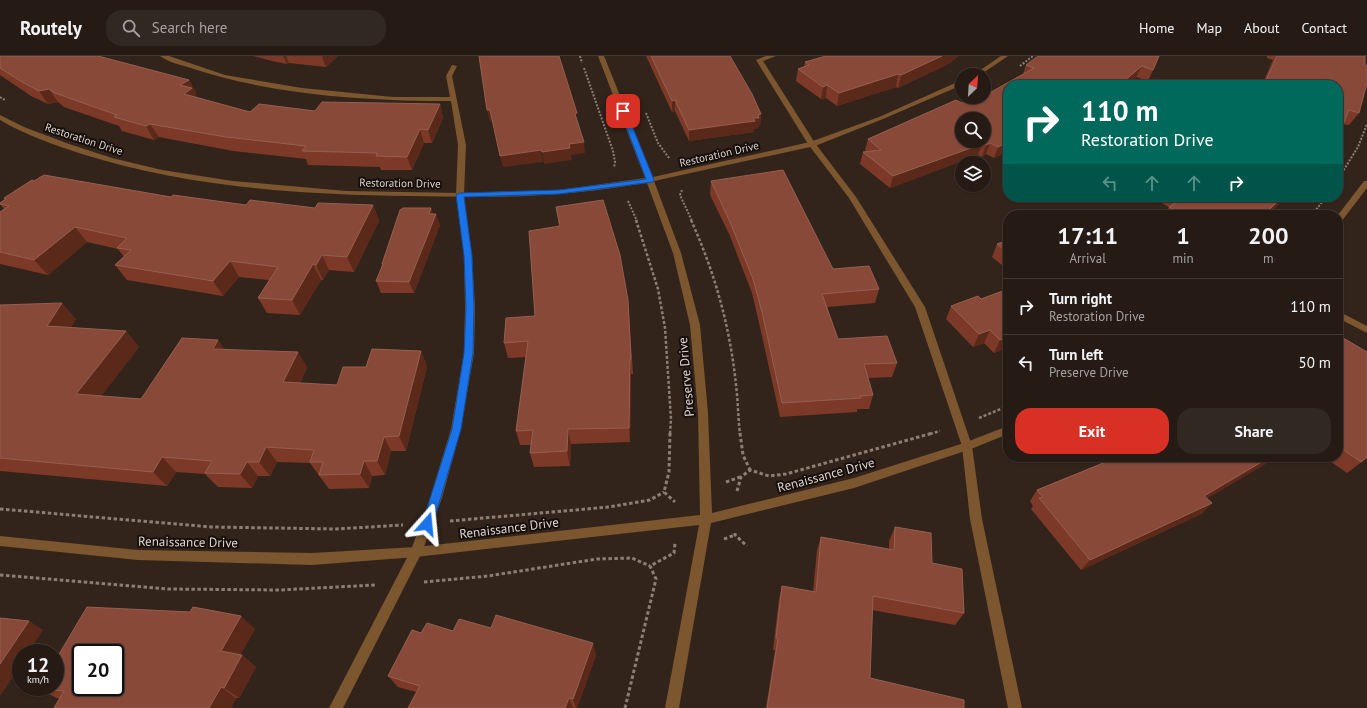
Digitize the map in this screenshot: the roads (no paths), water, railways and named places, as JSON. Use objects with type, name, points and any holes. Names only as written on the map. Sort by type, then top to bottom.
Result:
[{"type":"street","points":[[163,56],[224,77],[302,90],[393,99],[454,99]]},
{"type":"street","name":"Preserve Drive","points":[[601,56],[677,253],[694,326],[703,413],[706,519],[672,708]]},
{"type":"street","points":[[773,56],[759,60],[812,144],[852,197],[920,307],[967,446],[976,519],[1015,708]]},
{"type":"street","points":[[987,68],[1005,56]]},
{"type":"street","points":[[336,708],[416,552],[427,524],[456,429],[469,353],[470,307],[468,256],[460,195],[462,146],[449,76],[454,66]]},
{"type":"street","name":"Restoration Drive","points":[[0,117],[21,128],[66,146],[110,160],[162,172],[233,183],[346,193],[460,195],[559,192],[650,180],[812,144],[888,115],[955,86]]},
{"type":"street","points":[[1343,214],[1367,183]]},
{"type":"street","points":[[1343,317],[1367,330]]},
{"type":"street","name":"Renaissance Drive","points":[[0,541],[138,555],[312,559],[416,552],[706,519],[854,483],[967,446],[1003,432]]}]
